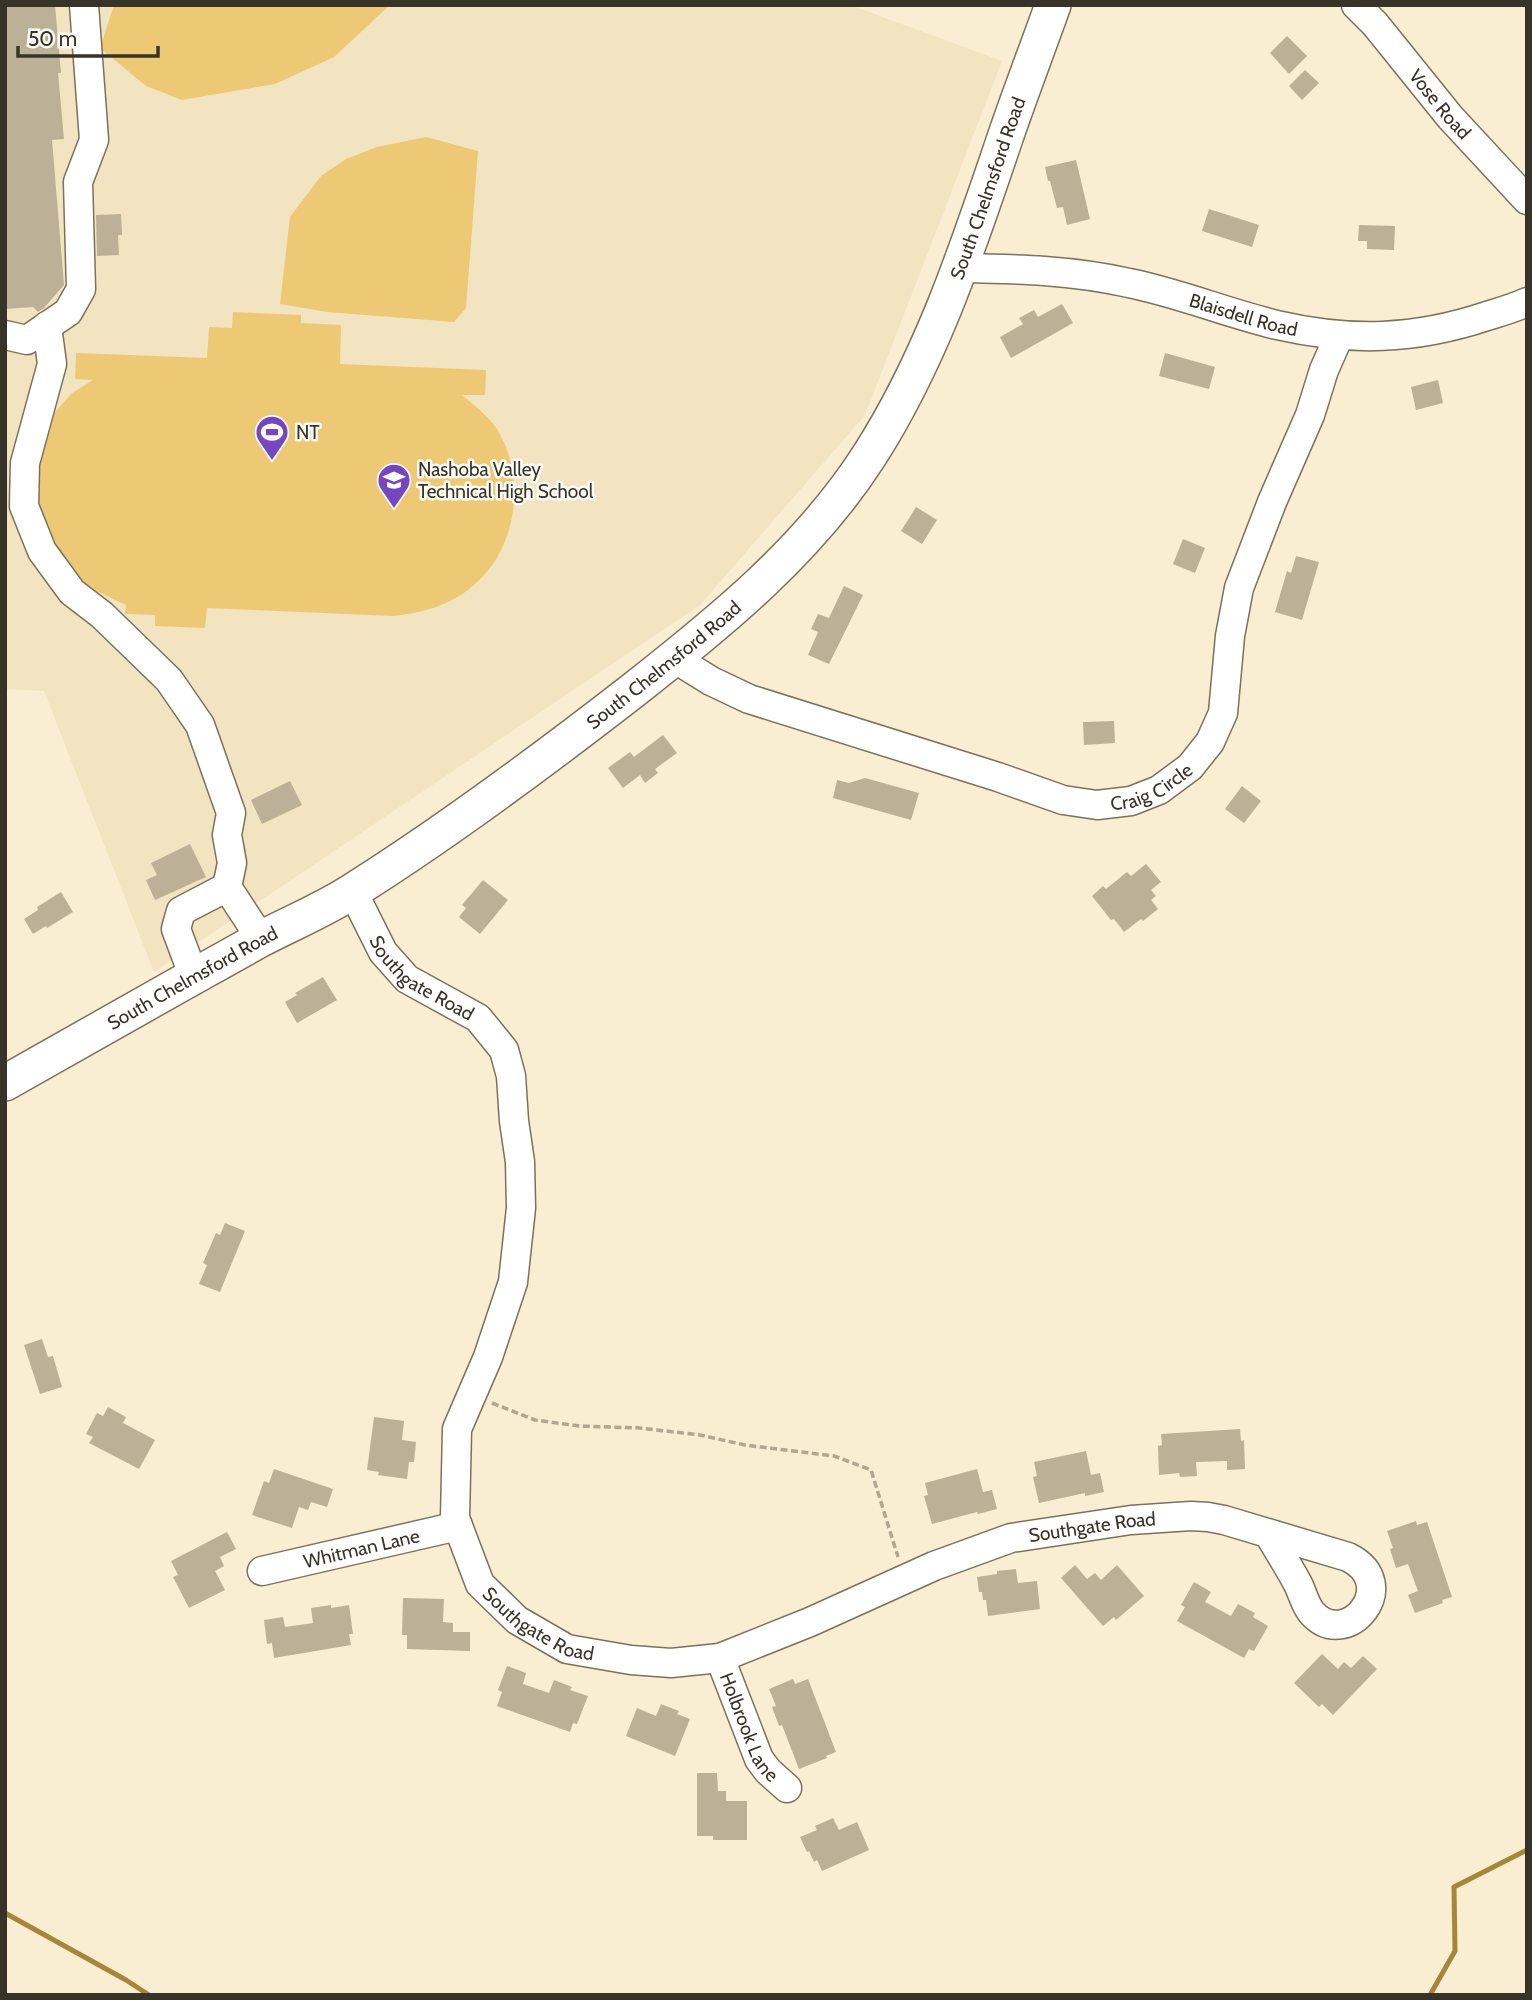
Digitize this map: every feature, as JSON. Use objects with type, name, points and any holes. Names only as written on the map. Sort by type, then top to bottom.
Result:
[{"type":"main road","name":"South Chelmsford Road","points":[[5,1083],[261,939],[353,891],[533,769],[674,658],[751,593],[797,547],[836,504],[868,457],[899,408],[923,358],[959,268],[1053,5]]},
{"type":"street","points":[[5,335],[27,340],[68,312],[81,289],[78,182],[94,140],[84,5]]},
{"type":"street","name":"Vose Road","points":[[1356,5],[1375,24],[1450,117],[1527,200]]},
{"type":"street","name":"Blaisdell Road","points":[[959,268],[1046,270],[1130,283],[1276,324],[1324,334],[1368,338],[1451,328],[1527,302]]},
{"type":"street","points":[[47,326],[52,364],[25,463],[24,506],[42,551],[72,592],[102,615],[169,680],[200,725],[230,813],[227,835],[232,863],[227,887],[261,939]]},
{"type":"street","name":"Craig Circle","points":[[674,658],[711,681],[749,699],[1063,800],[1097,805],[1131,801],[1159,790],[1190,767],[1210,741],[1223,713],[1230,636],[1239,588],[1272,502],[1310,415],[1324,370],[1339,335]]},
{"type":"street","points":[[194,977],[176,929],[181,911],[227,887]]},
{"type":"street","name":"Southgate Road","points":[[353,891],[383,952],[407,979],[478,1018],[504,1050],[511,1076],[520,1161],[521,1208],[513,1282],[488,1357],[457,1429],[456,1517],[480,1584],[517,1620],[567,1649],[631,1660],[671,1663],[720,1658],[810,1622],[934,1566],[1011,1538],[1130,1520],[1181,1517],[1208,1517],[1268,1533]]},
{"type":"street","name":"Whitman Lane","points":[[262,1571],[458,1526]]},
{"type":"street","name":"Holbrook Lane","points":[[720,1658],[759,1759],[787,1788]]},
{"type":"path","points":[[471,1395],[535,1420],[700,1435],[745,1445],[834,1455],[871,1470],[905,1579]]},
{"type":"shaded area","name":"Nashoba Valley Technical High School","points":[[5,5],[850,5],[1002,61],[865,415],[700,605],[154,972],[44,691],[5,689]]},
{"type":"shaded area","points":[[114,5],[390,5],[334,57],[275,84],[182,100],[146,86],[100,48]]},
{"type":"shaded area","points":[[426,137],[478,151],[466,308],[454,322],[327,312],[280,304],[290,217],[321,176],[346,159],[377,147]]},
{"type":"shaded area","name":"NT","points":[[233,312],[301,315],[301,323],[341,325],[340,364],[486,370],[485,395],[462,395],[497,429],[506,448],[512,468],[513,510],[501,550],[490,568],[467,591],[437,607],[392,616],[207,608],[205,628],[155,626],[155,615],[125,614],[126,605],[90,588],[67,570],[35,509],[37,445],[48,420],[72,393],[93,380],[75,379],[76,353],[207,358],[209,327],[232,328]]},
{"type":"building","points":[[5,5],[55,5],[64,139],[52,140],[64,285],[38,312],[33,307],[5,309]]},
{"type":"building","points":[[1287,36],[1307,56],[1289,74],[1270,53]]},
{"type":"building","points":[[1305,70],[1319,83],[1302,100],[1289,86]]},
{"type":"building","points":[[1076,160],[1090,219],[1067,225],[1063,207],[1057,208],[1045,167]]},
{"type":"building","points":[[1209,209],[1259,225],[1252,247],[1202,231]]},
{"type":"building","points":[[121,214],[119,255],[97,256],[96,215]]},
{"type":"building","points":[[1359,225],[1395,226],[1394,250],[1367,249],[1367,241],[1358,241]]},
{"type":"building","points":[[1062,304],[1073,323],[1011,358],[1000,337],[1023,324],[1019,318],[1034,310],[1038,317]]},
{"type":"building","points":[[1165,353],[1215,367],[1209,389],[1159,376]]},
{"type":"building","points":[[1438,380],[1443,403],[1416,410],[1411,387]]},
{"type":"building","points":[[916,507],[937,520],[922,544],[901,531]]},
{"type":"building","points":[[1183,539],[1205,548],[1195,573],[1173,564]]},
{"type":"building","points":[[1296,556],[1319,562],[1302,620],[1275,612],[1287,571],[1291,573]]},
{"type":"building","points":[[844,586],[863,595],[829,664],[808,655],[818,632],[811,629],[818,614],[829,618]]},
{"type":"building","points":[[1114,721],[1115,743],[1084,745],[1083,722]]},
{"type":"building","points":[[663,735],[677,753],[655,769],[658,773],[645,783],[640,775],[623,788],[608,768],[630,752],[634,757]]},
{"type":"building","points":[[865,778],[919,793],[911,820],[833,798],[837,780],[849,783]]},
{"type":"building","points":[[290,781],[302,805],[262,824],[251,800]]},
{"type":"building","points":[[1242,786],[1261,801],[1244,823],[1225,809]]},
{"type":"building","points":[[190,844],[206,877],[155,900],[146,880],[157,875],[151,863]]},
{"type":"building","points":[[1146,864],[1161,882],[1151,890],[1156,896],[1151,900],[1158,909],[1124,932],[1092,896],[1103,886],[1106,889],[1127,872],[1131,876]]},
{"type":"building","points":[[483,880],[508,900],[480,934],[459,917],[466,908],[462,905]]},
{"type":"building","points":[[61,892],[73,912],[33,934],[24,919]]},
{"type":"building","points":[[323,977],[337,1000],[297,1023],[285,1002]]},
{"type":"building","points":[[225,1223],[245,1231],[220,1292],[199,1284],[207,1265],[203,1263],[216,1233],[220,1235]]},
{"type":"building","points":[[42,1339],[48,1357],[53,1356],[62,1387],[40,1394],[24,1345]]},
{"type":"building","points":[[108,1407],[126,1417],[123,1423],[155,1440],[139,1469],[89,1443],[93,1437],[86,1434],[97,1413],[103,1416]]},
{"type":"building","points":[[374,1417],[404,1421],[402,1440],[416,1442],[414,1462],[409,1462],[407,1479],[378,1475],[379,1472],[367,1470]]},
{"type":"building","points":[[1240,1429],[1241,1441],[1244,1440],[1245,1469],[1227,1470],[1227,1461],[1196,1462],[1197,1476],[1180,1477],[1179,1473],[1159,1475],[1158,1446],[1162,1445],[1161,1434]]},
{"type":"building","points":[[1086,1451],[1091,1475],[1100,1473],[1104,1492],[1085,1496],[1085,1493],[1039,1503],[1033,1477],[1037,1476],[1034,1462]]},
{"type":"building","points":[[274,1469],[333,1489],[327,1507],[311,1502],[308,1510],[299,1507],[292,1528],[252,1515],[264,1481],[269,1483]]},
{"type":"building","points":[[977,1469],[983,1492],[992,1490],[997,1509],[932,1524],[924,1496],[928,1495],[925,1483]]},
{"type":"building","points":[[1416,1521],[1417,1525],[1427,1522],[1452,1597],[1415,1613],[1408,1595],[1418,1591],[1408,1564],[1396,1568],[1387,1531]]},
{"type":"building","points":[[227,1532],[236,1549],[220,1557],[224,1566],[215,1571],[225,1590],[189,1608],[173,1577],[178,1575],[171,1561]]},
{"type":"building","points":[[1075,1565],[1087,1579],[1095,1573],[1101,1580],[1117,1565],[1144,1596],[1116,1620],[1114,1617],[1103,1626],[1061,1578]]},
{"type":"building","points":[[1016,1569],[1018,1583],[1037,1581],[1040,1609],[988,1616],[986,1600],[983,1600],[982,1592],[979,1592],[977,1577]]},
{"type":"building","points":[[1194,1582],[1211,1592],[1205,1602],[1231,1616],[1238,1604],[1255,1613],[1253,1617],[1268,1626],[1254,1651],[1249,1649],[1244,1658],[1177,1621],[1185,1607],[1181,1605]]},
{"type":"building","points":[[403,1598],[444,1599],[443,1622],[453,1623],[453,1632],[470,1632],[470,1651],[407,1649],[407,1635],[402,1635]]},
{"type":"building","points":[[331,1605],[331,1608],[349,1605],[353,1634],[349,1634],[351,1645],[274,1658],[272,1643],[267,1644],[264,1620],[283,1617],[285,1627],[313,1623],[311,1608]]},
{"type":"building","points":[[1322,1654],[1338,1669],[1344,1662],[1351,1668],[1363,1656],[1377,1669],[1333,1715],[1322,1704],[1319,1707],[1294,1683]]},
{"type":"building","points":[[507,1666],[526,1673],[523,1684],[549,1693],[554,1680],[572,1687],[570,1690],[588,1696],[577,1724],[573,1723],[570,1732],[497,1706],[502,1692],[498,1690]]},
{"type":"building","points":[[793,1679],[795,1684],[808,1679],[836,1752],[799,1769],[782,1725],[779,1726],[772,1707],[776,1706],[769,1689]]},
{"type":"building","points":[[661,1704],[690,1719],[675,1756],[626,1736],[637,1708],[656,1716]]},
{"type":"building","points":[[697,1773],[717,1773],[718,1791],[726,1791],[726,1801],[747,1801],[747,1840],[713,1840],[713,1836],[697,1836]]},
{"type":"building","points":[[833,1818],[839,1830],[857,1822],[869,1850],[822,1871],[817,1860],[814,1862],[809,1851],[807,1852],[800,1837],[817,1830],[815,1826]]},
{"type":"waterway","points":[[1430,1995],[1455,1951],[1454,1887],[1527,1850]]},
{"type":"waterway","points":[[5,1913],[149,1995]]},
{"type":"place","name":"NT","points":[[272,462]]},
{"type":"place","name":"Nashoba Valley Technical High School","points":[[394,510]]}]
